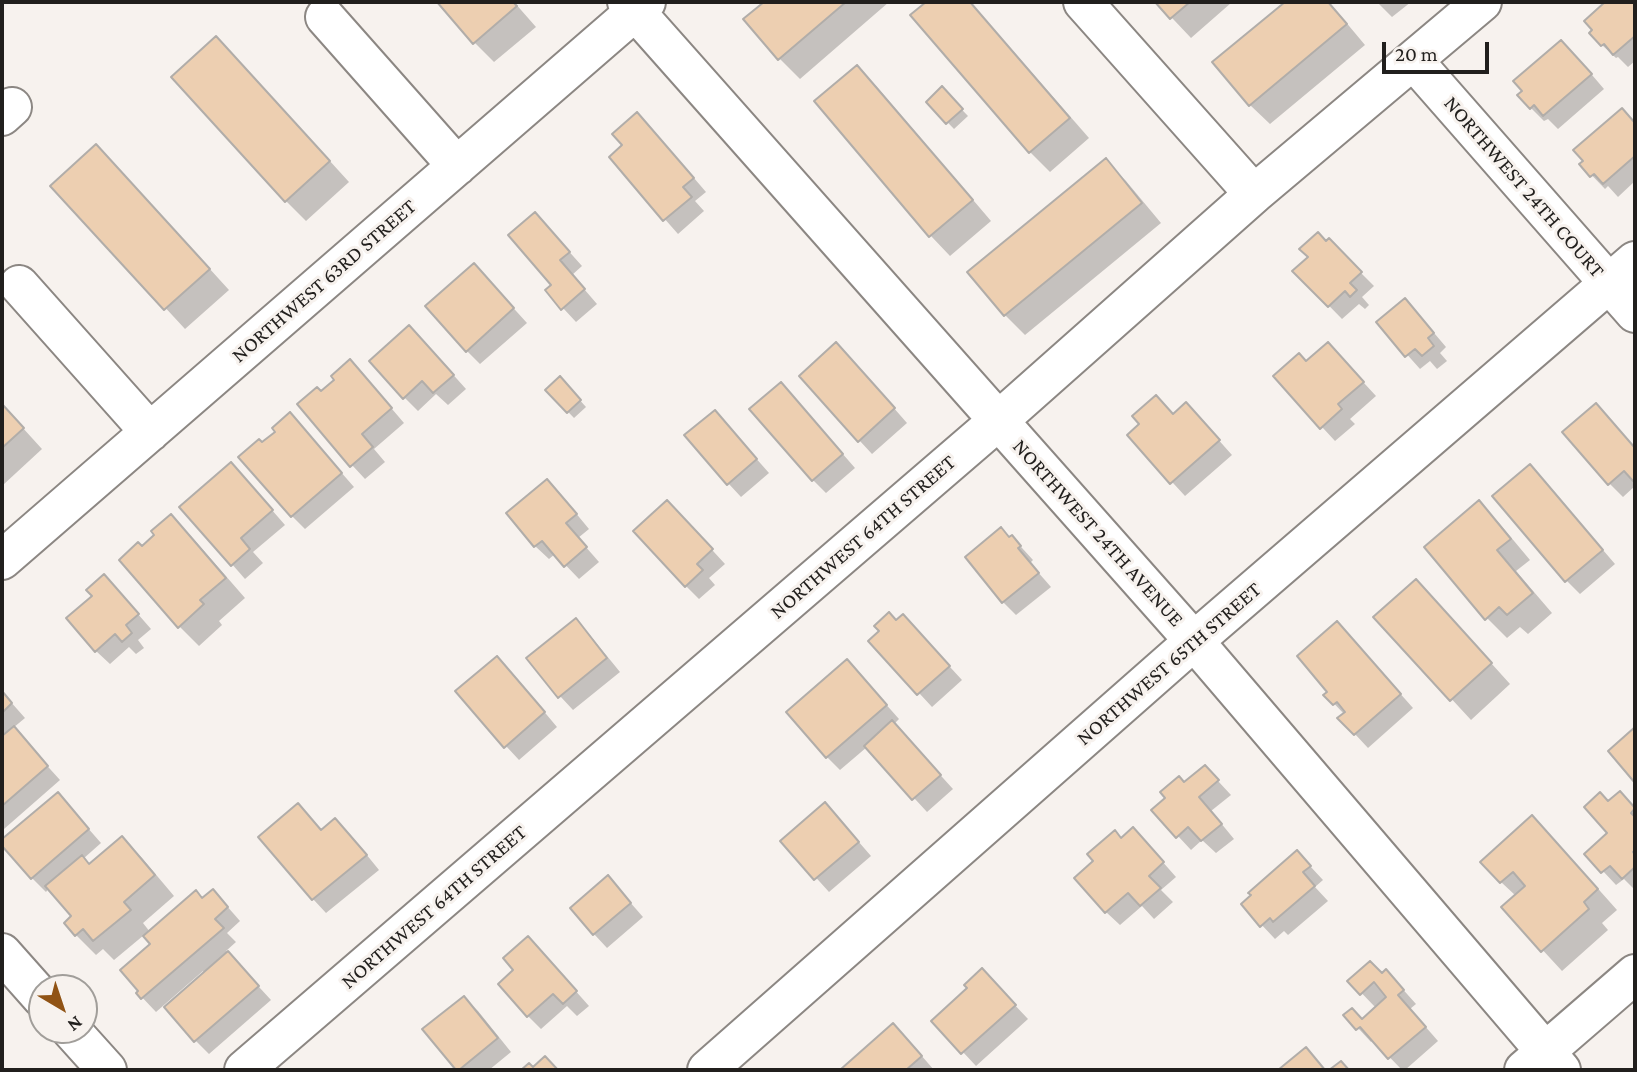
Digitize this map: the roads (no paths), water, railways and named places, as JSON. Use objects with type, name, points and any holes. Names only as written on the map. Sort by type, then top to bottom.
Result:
[{"type":"street","points":[[1083,2],[1254,194]]},
{"type":"street","name":"NORTHWEST 64TH STREET","points":[[244,1070],[998,421],[1254,194],[1482,2]]},
{"type":"street","name":"NORTHWEST 63RD STREET","points":[[2,560],[457,166],[636,5]]},
{"type":"street","name":"NORTHWEST 24TH AVENUE","points":[[636,5],[998,421],[1194,641],[1543,1064]]},
{"type":"street","points":[[325,17],[457,166]]},
{"type":"street","name":"NORTHWEST 24TH COURT","points":[[1413,60],[1622,273],[1635,313]]},
{"type":"street","name":"NORTHWEST 65TH STREET","points":[[707,1070],[1194,641],[1622,273]]},
{"type":"street","points":[[19,285],[150,432]]},
{"type":"street","points":[[2,953],[28,982]]},
{"type":"street","points":[[1543,1064],[1635,974]]},
{"type":"street","points":[[84,1044],[107,1070]]}]
